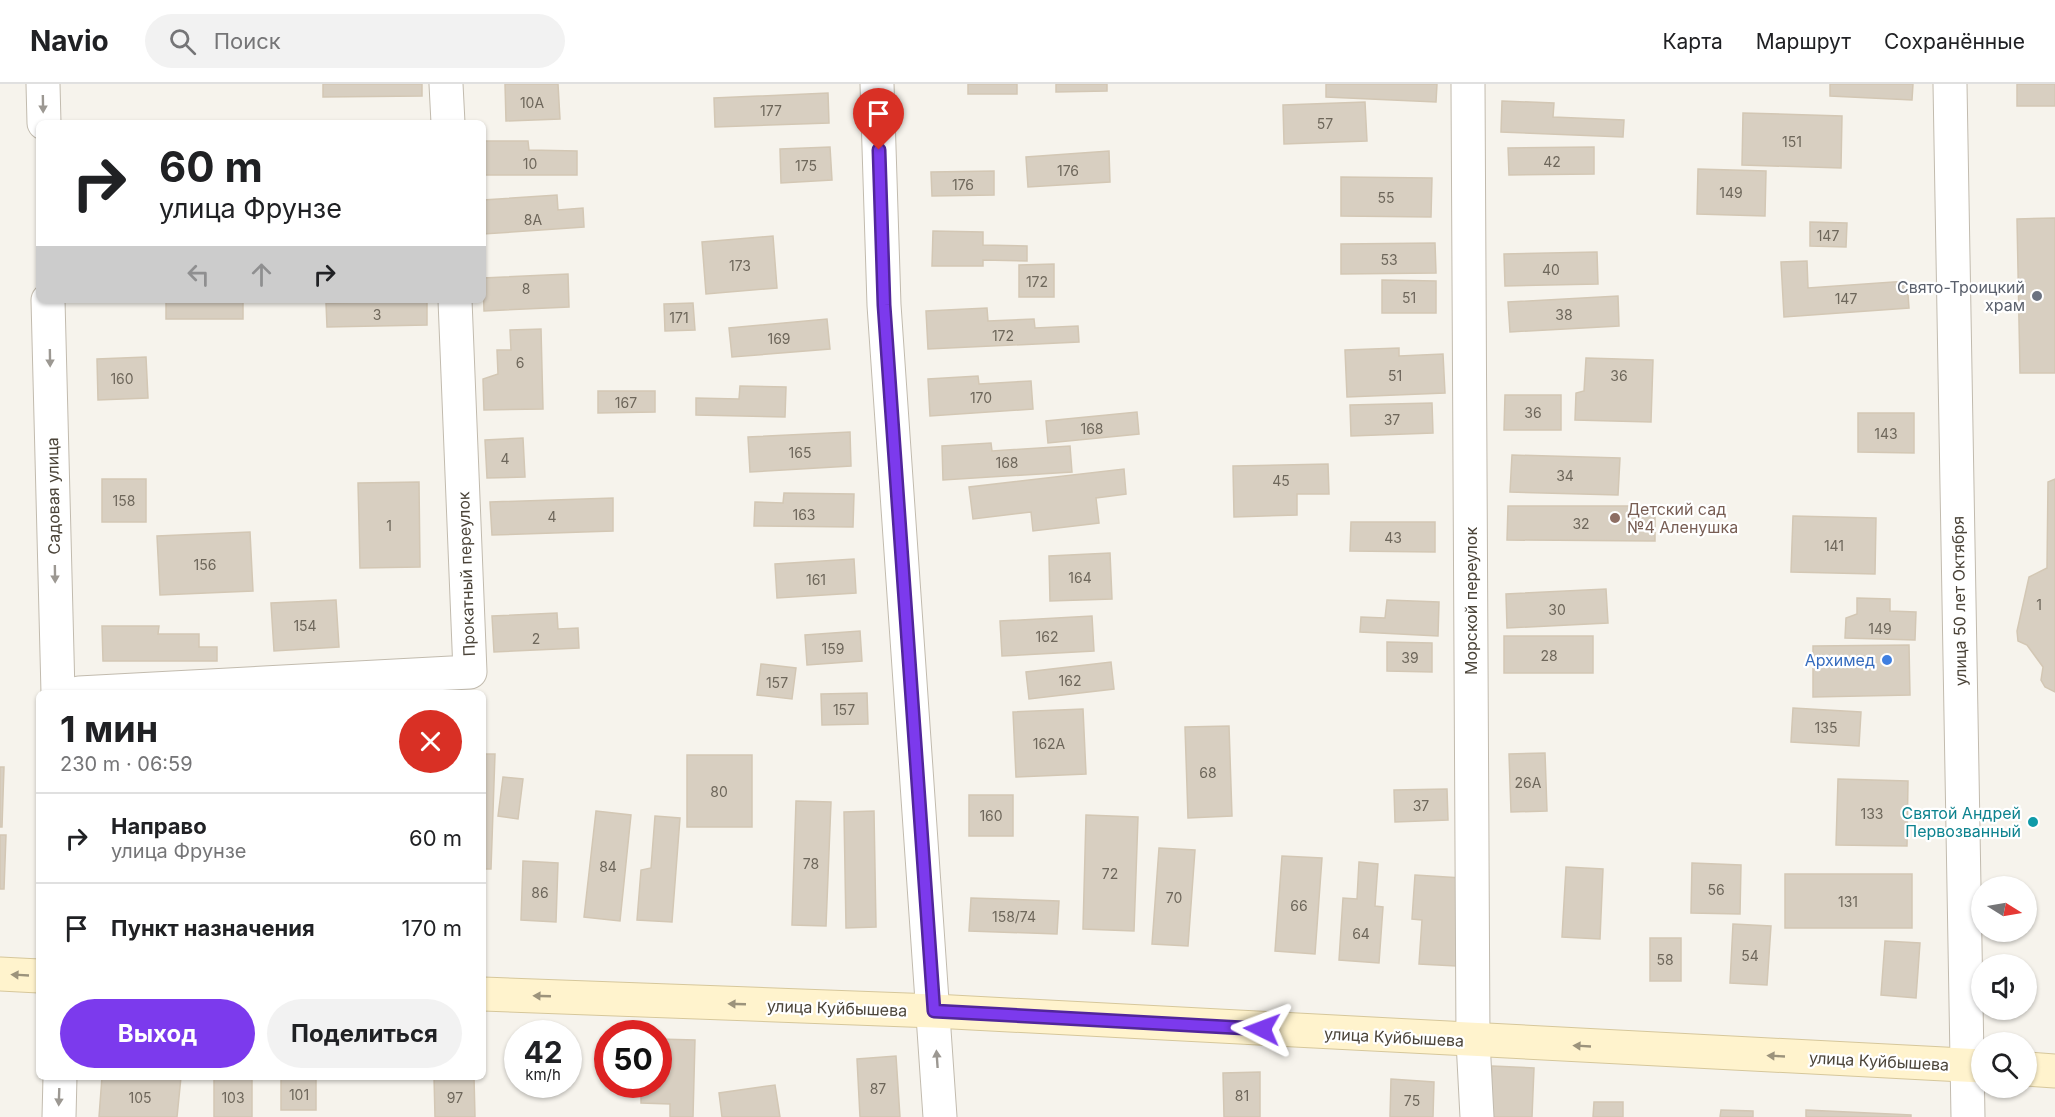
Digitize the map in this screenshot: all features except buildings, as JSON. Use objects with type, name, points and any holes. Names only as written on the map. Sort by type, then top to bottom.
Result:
[{"type":"main road","points":[[0,974],[36,976]]},
{"type":"main road","name":"улица Куйбышева","points":[[486,994],[934,1011],[1971,1066]]},
{"type":"main road","points":[[2037,1070],[2055,1071]]},
{"type":"street","points":[[43,84],[44,120]]},
{"type":"street","points":[[446,84],[448,120]]},
{"type":"street","points":[[877,84],[884,305],[940,1117]]},
{"type":"street","name":"Морской переулок","points":[[1467,84],[1473,1041],[1477,1117]]},
{"type":"street","name":"улица 50 лет Октября","points":[[1950,84],[1973,1032]]},
{"type":"street","name":"Садовая улица","points":[[48,303],[58,690]]},
{"type":"street","name":"Прокатный переулок","points":[[135,690],[470,672],[455,303]]},
{"type":"street","points":[[59,1117],[60,1080]]},
{"type":"street","name":"улица 50 лет Октября","points":[[1968,1117],[1971,1092]]},
{"type":"place","name":"Свято-Троицкий храм","points":[[2037,296]]},
{"type":"place","name":"Детский сад №4 Аленушка","points":[[1615,518]]},
{"type":"place","name":"Архимед","points":[[1887,660]]},
{"type":"place","name":"Святой Андрей Первозванный","points":[[2033,822]]},
{"type":"route","points":[[879,150],[884,305],[934,1011],[1262,1029]]}]
